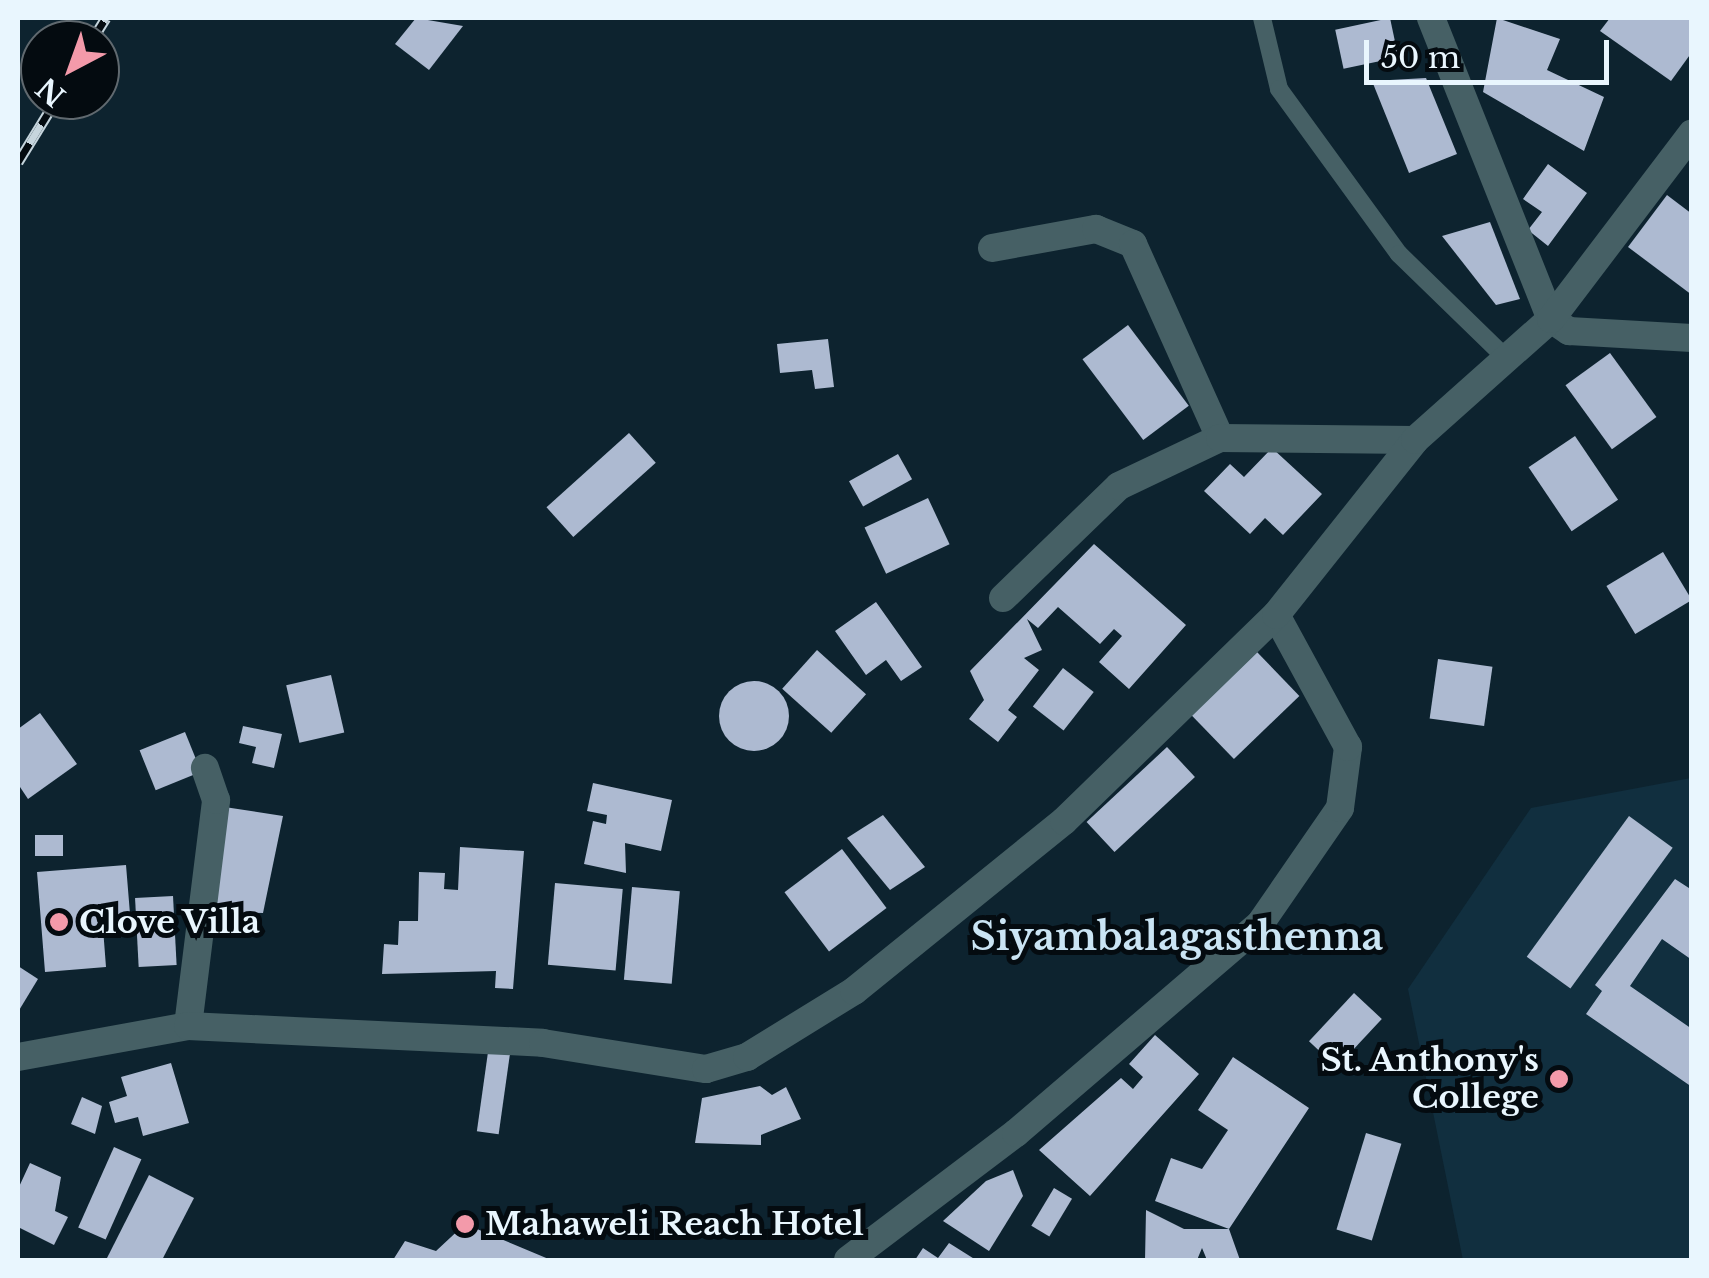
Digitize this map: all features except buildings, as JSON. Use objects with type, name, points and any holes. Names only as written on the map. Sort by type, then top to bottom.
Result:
[{"type":"street","points":[[1431,18],[1551,318],[1569,331],[1692,338]]},
{"type":"street","points":[[18,1057],[188,1026],[543,1043],[706,1068],[747,1057],[854,991],[1064,821],[1276,615],[1416,440],[1503,355],[1551,318],[1692,133]]},
{"type":"street","points":[[992,248],[1096,228],[1133,244],[1220,438]]},
{"type":"street","points":[[1003,598],[1119,486],[1220,438],[1416,440]]},
{"type":"street","points":[[848,1260],[1016,1133],[1260,924],[1340,808],[1348,747],[1276,615]]},
{"type":"street","points":[[188,1026],[216,800],[205,768]]},
{"type":"lane","points":[[1262,18],[1279,89],[1400,254],[1503,355]]},
{"type":"shaded area","name":"St. Anthony's College","points":[[1691,778],[1691,1260],[1463,1260],[1408,989],[1531,808]]},
{"type":"railway","points":[[18,162],[44,120]]},
{"type":"place","name":"Clove Villa","points":[[59,922]]},
{"type":"place","name":"St. Anthony's College","points":[[1559,1079]]},
{"type":"place","name":"Mahaweli Reach Hotel","points":[[465,1224]]},
{"type":"district","name":"Siyambalagasthenna","points":[[1177,937]]}]
